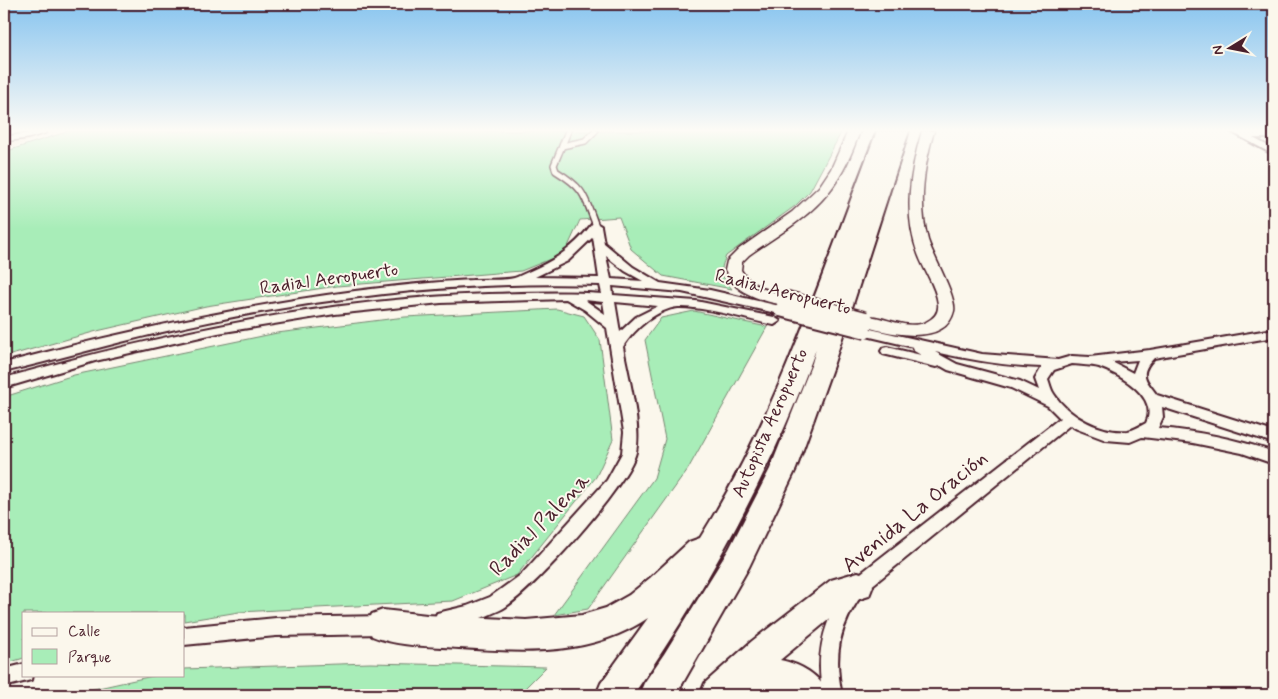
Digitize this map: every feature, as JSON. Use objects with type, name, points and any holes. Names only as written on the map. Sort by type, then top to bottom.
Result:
[{"type":"highway","name":"Autopista Aeropuerto","points":[[613,695],[669,616],[718,533],[761,451],[777,417],[873,164]]},
{"type":"highway","name":"Autopista Aeropuerto","points":[[656,695],[686,649],[739,558],[782,470],[823,363],[890,164]]},
{"type":"highway","points":[[383,625],[420,631],[517,636],[583,631],[617,619],[644,604],[718,533]]},
{"type":"highway","points":[[724,690],[764,652],[842,590],[858,586]]},
{"type":"highway","points":[[724,690],[759,675],[779,676],[796,682],[811,695]]},
{"type":"street","points":[[839,164],[824,190],[812,203],[744,252],[735,260],[733,270],[743,284],[780,311],[865,327],[917,329],[936,323],[946,311],[944,297],[925,253],[916,215],[916,188],[921,164]]},
{"type":"street","points":[[507,282],[536,274],[557,264],[581,246],[596,226]]},
{"type":"street","name":"Radial Palena","points":[[185,636],[276,627],[383,625],[451,618],[496,603],[528,579],[604,494],[625,463],[631,441],[596,226]]},
{"type":"street","name":"Radial Aeropuerto","points":[[600,245],[638,275],[667,287]]},
{"type":"street","name":"Radial Aeropuerto","points":[[4,368],[141,332],[255,309],[372,292],[507,282],[606,282],[667,287],[697,291],[780,311]]},
{"type":"street","name":"Radial Aeropuerto","points":[[4,383],[160,342],[296,315],[433,300],[565,295],[780,311]]},
{"type":"street","name":"Radial Aeropuerto","points":[[565,295],[590,307],[613,326]]},
{"type":"street","points":[[617,346],[625,333],[637,321],[663,308],[682,304]]},
{"type":"street","name":"Radial Aeropuerto","points":[[865,327],[888,344],[920,349],[953,367],[1015,384],[1050,402],[1069,418],[1086,427],[1110,434],[1128,435],[1142,432]]},
{"type":"street","points":[[1087,360],[1150,354],[1274,334]]},
{"type":"street","name":"Radial Aeropuerto","points":[[888,344],[1013,362],[1054,363],[1087,360]]},
{"type":"street","points":[[1139,384],[1142,362],[1150,354]]},
{"type":"street","points":[[1087,360],[1117,370],[1139,384],[1152,399],[1156,409],[1156,419],[1151,427],[1142,432]]},
{"type":"street","points":[[1050,402],[1044,391],[1042,381],[1044,372],[1054,363]]},
{"type":"street","points":[[1152,399],[1219,418],[1274,438]]},
{"type":"street","name":"Avenida La Oración","points":[[832,695],[828,681],[827,655],[830,635],[846,600],[858,586],[1069,418]]},
{"type":"street","points":[[1142,432],[1200,437],[1232,444],[1274,458]]},
{"type":"street","points":[[4,678],[22,673]]},
{"type":"lane","points":[[555,164],[556,171],[574,182],[583,192],[596,226]]},
{"type":"green space","points":[[4,164],[825,164],[810,191],[795,206],[726,256],[722,266],[722,274],[732,289],[663,276],[631,249],[619,217],[580,220],[565,253],[521,271],[337,286],[206,306],[97,331],[4,357]]},
{"type":"green space","points":[[557,309],[584,316],[600,340],[613,440],[596,477],[517,575],[453,601],[239,612],[185,621],[185,612],[22,612],[22,659],[4,664],[4,397],[74,375],[277,333],[405,317]]},
{"type":"green space","points":[[694,311],[767,327],[688,469],[588,609],[554,615],[654,478],[665,439],[645,340],[661,318]]},
{"type":"green space","points":[[370,663],[546,667],[518,695],[67,695],[152,676],[185,676],[185,669]]}]
